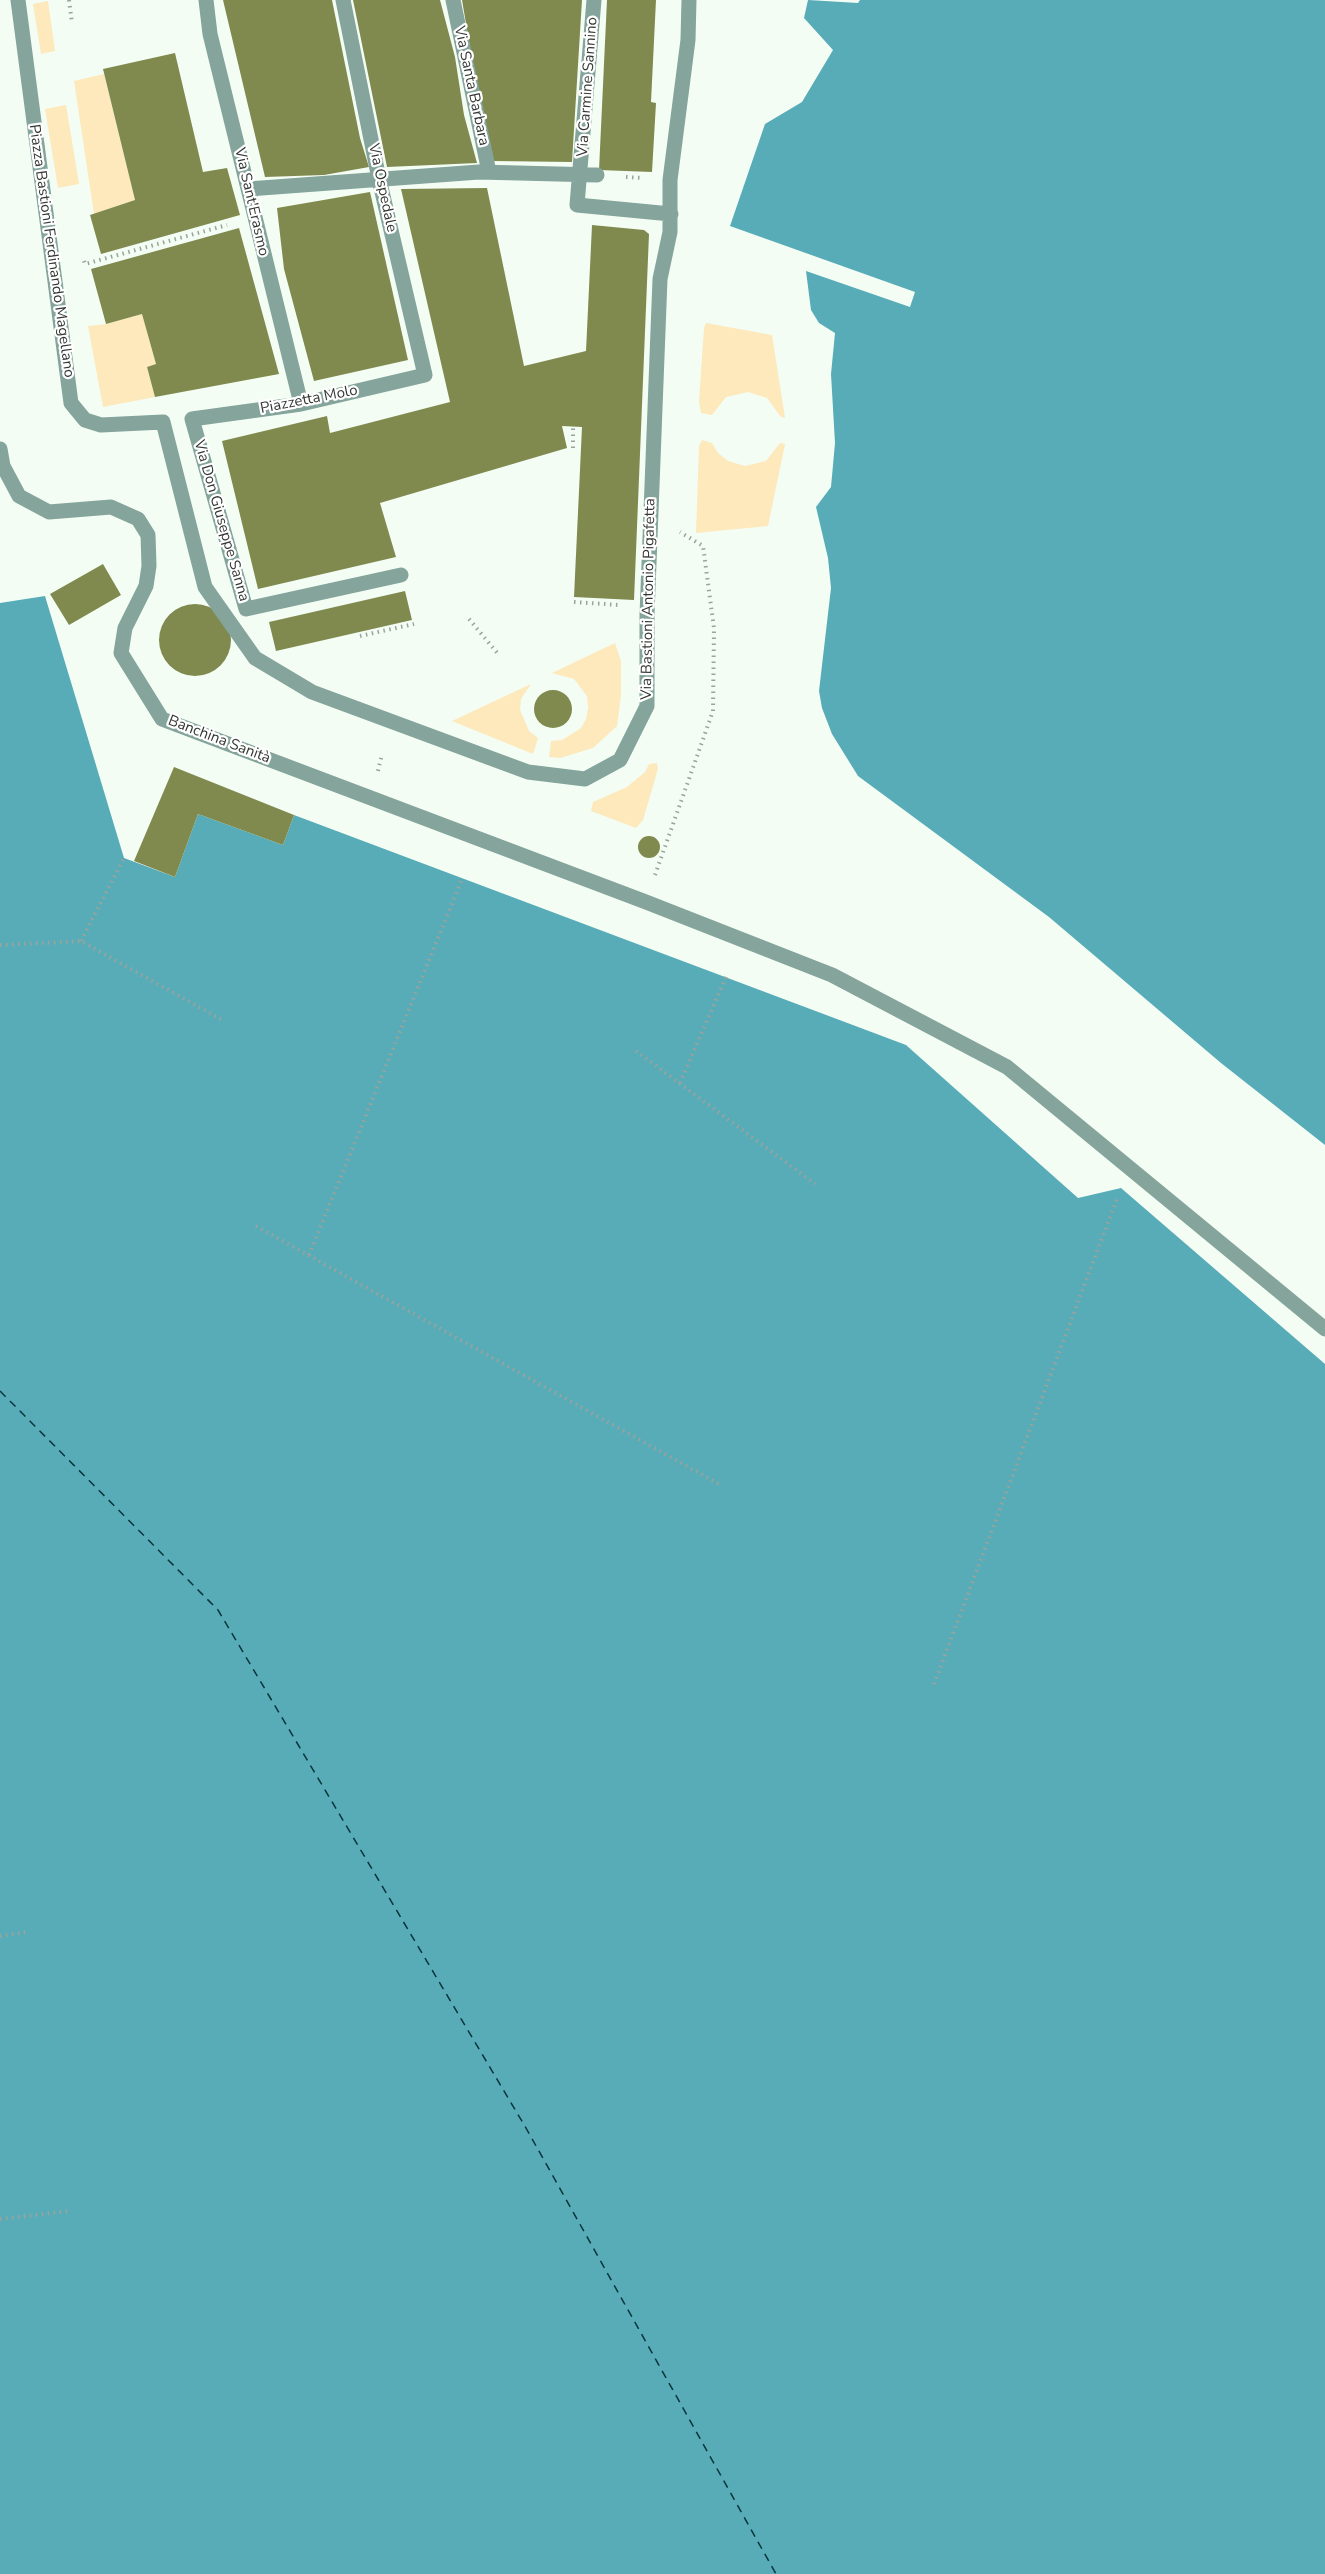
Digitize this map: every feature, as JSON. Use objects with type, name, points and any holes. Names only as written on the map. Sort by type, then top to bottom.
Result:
[{"type":"street","name":"Piazza Bastioni Ferdinando Magellano","points":[[18,0],[72,403],[85,420],[101,425],[164,422]]},
{"type":"street","name":"Via Sant'Erasmo","points":[[206,0],[210,34],[301,404]]},
{"type":"street","name":"Via Ospedale","points":[[343,0],[380,179],[425,375]]},
{"type":"street","name":"Via Santa Barbara","points":[[453,0],[484,172]]},
{"type":"street","name":"Via Carmine Sannino","points":[[581,174],[594,0]]},
{"type":"street","name":"Via Bastioni Antonio Pigafetta","points":[[164,422],[205,587],[255,658],[312,692],[528,772],[585,779],[620,760],[647,706],[647,615],[660,291],[670,232],[670,180],[688,40],[689,0]]},
{"type":"street","name":"Via Carmine Sannino","points":[[248,189],[484,172],[597,175]]},
{"type":"street","points":[[581,174],[577,205],[671,214]]},
{"type":"street","name":"Piazzetta Molo","points":[[192,419],[301,404],[425,375]]},
{"type":"street","name":"Via Don Giuseppe Sanna","points":[[192,419],[246,609],[401,575]]},
{"type":"street","name":"Banchina Sanità","points":[[0,449],[3,466],[20,496],[49,512],[111,507],[138,519],[148,535],[149,567],[146,586],[125,627],[121,653],[162,719],[646,902],[832,975],[1007,1067],[1325,1329]]},
{"type":"path","points":[[69,0],[72,23]]},
{"type":"path","points":[[597,175],[670,180]]},
{"type":"path","points":[[82,253],[85,264],[254,217]]},
{"type":"path","points":[[573,426],[573,448]]},
{"type":"path","points":[[646,902],[713,711],[714,628],[703,546]]},
{"type":"path","points":[[574,602],[624,605]]},
{"type":"path","points":[[469,619],[500,655]]},
{"type":"path","points":[[360,636],[414,624]]},
{"type":"path","points":[[81,941],[124,858]]},
{"type":"path","points":[[309,1255],[462,879]]},
{"type":"path","points":[[0,945],[81,941],[222,1020]]},
{"type":"path","points":[[680,1083],[726,977]]},
{"type":"path","points":[[636,1051],[815,1184]]},
{"type":"path","points":[[934,1684],[1121,1188],[1119,1160]]},
{"type":"path","points":[[256,1226],[719,1484]]},
{"type":"path","points":[[0,1936],[27,1932]]},
{"type":"path","points":[[0,2219],[70,2211]]},
{"type":"shaded area","points":[[48,1],[55,51],[41,54],[33,4]]},
{"type":"shaded area","points":[[104,74],[135,200],[94,214],[74,81]]},
{"type":"shaded area","points":[[66,105],[79,184],[58,188],[45,109]]},
{"type":"shaded area","points":[[142,314],[156,364],[147,367],[155,397],[103,407],[88,326],[106,324]]},
{"type":"shaded area","points":[[706,323],[772,335],[785,418],[781,417],[767,398],[748,392],[726,397],[712,415],[701,413],[699,401]]},
{"type":"shaded area","points":[[702,440],[712,443],[718,453],[728,461],[745,466],[766,461],[780,443],[785,444],[768,526],[696,533],[699,446]]},
{"type":"shaded area","points":[[615,643],[621,661],[621,695],[617,726],[593,748],[560,758],[549,757],[551,741],[562,740],[581,728],[588,708],[587,696],[574,679],[552,673]]},
{"type":"shaded area","points":[[531,684],[521,699],[520,710],[529,731],[538,738],[533,754],[452,721]]},
{"type":"shaded area","points":[[657,763],[658,769],[643,820],[636,828],[591,811],[593,802],[627,787],[645,772],[649,764]]},
{"type":"water","points":[[808,0],[858,3],[860,0],[1325,0],[1325,1145],[1221,1063],[1049,917],[858,776],[832,734],[822,708],[819,691],[831,588],[828,558],[816,507],[831,487],[835,443],[831,374],[835,333],[819,323],[811,310],[806,271],[910,307],[915,292],[730,226],[765,124],[802,102],[833,50],[804,18]]},
{"type":"water","points":[[45,596],[124,858],[175,877],[198,814],[283,845],[294,815],[906,1045],[1078,1198],[1121,1188],[1325,1364],[1325,2574],[0,2574],[0,603]]},
{"type":"building","points":[[223,0],[332,0],[360,138],[369,167],[324,175],[265,177]]},
{"type":"building","points":[[353,0],[440,0],[455,57],[464,115],[477,163],[387,167]]},
{"type":"building","points":[[462,0],[582,0],[572,162],[493,161],[483,124]]},
{"type":"building","points":[[607,0],[656,0],[651,102],[656,103],[652,172],[599,170]]},
{"type":"building","points":[[175,53],[203,172],[227,168],[240,215],[101,254],[90,215],[135,200],[103,69]]},
{"type":"building","points":[[487,188],[524,366],[586,351],[592,225],[644,230],[649,234],[634,600],[574,597],[582,427],[562,426],[567,448],[380,503],[396,557],[258,589],[222,441],[327,416],[330,433],[450,402],[401,189]]},
{"type":"building","points":[[370,192],[408,360],[314,381],[284,269],[277,208]]},
{"type":"building","points":[[239,228],[279,374],[155,397],[147,367],[156,364],[142,314],[106,324],[91,269]]},
{"type":"building","points":[[103,564],[121,595],[69,625],[50,594]]},
{"type":"building","points":[[405,591],[412,620],[276,651],[269,622]]},
{"type":"building","points":[[202,604],[221,614],[229,626],[231,640],[229,654],[221,666],[209,674],[188,676],[169,666],[161,654],[159,633],[169,614],[181,606]]},
{"type":"building","points":[[553,690],[566,696],[572,709],[566,722],[553,728],[540,722],[534,709],[540,696]]},
{"type":"building","points":[[174,767],[294,815],[283,845],[198,814],[175,877],[134,861]]},
{"type":"building","points":[[649,836],[657,839],[660,847],[657,855],[649,858],[641,855],[638,847],[641,839]]},
{"type":"ferry route","points":[[0,1391],[218,1610],[526,2128],[776,2574]]}]
